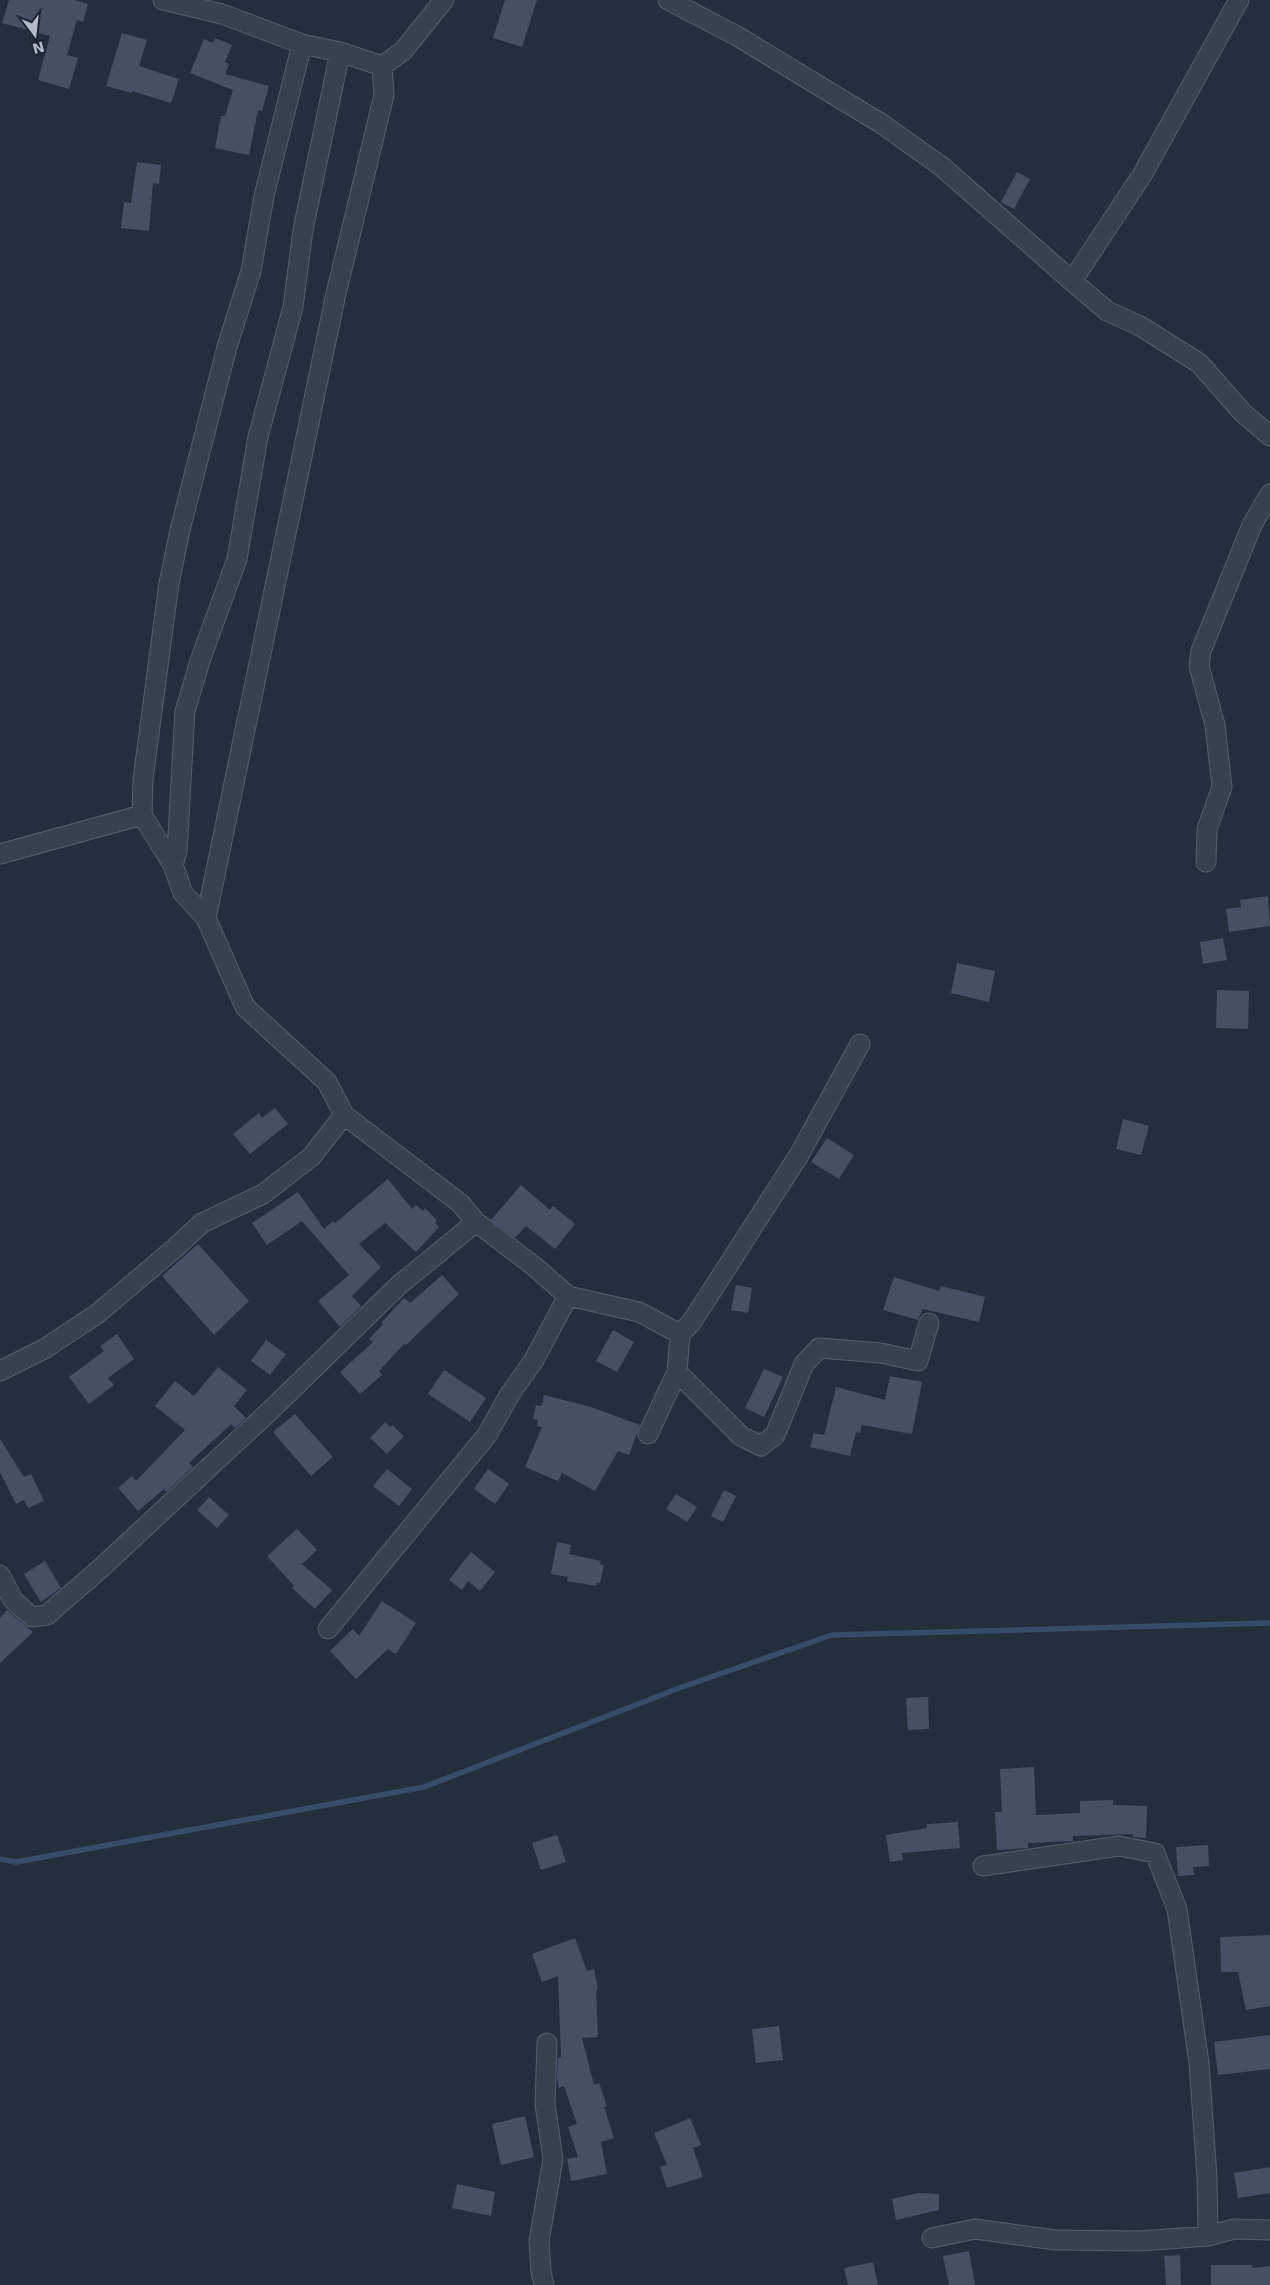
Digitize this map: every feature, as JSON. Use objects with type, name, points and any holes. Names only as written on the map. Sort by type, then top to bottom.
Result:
[{"type":"street","points":[[163,0],[223,7],[302,44],[340,52],[382,66]]},
{"type":"street","points":[[382,66],[403,51],[444,0]]},
{"type":"street","points":[[668,0],[736,36],[882,124],[940,166],[1107,311],[1140,326],[1199,363],[1243,413],[1270,436]]},
{"type":"street","points":[[1072,281],[1142,175],[1238,0]]},
{"type":"street","points":[[302,44],[264,196],[251,271],[227,347],[180,530],[169,583],[144,779],[142,815],[173,865],[183,893],[206,918],[245,1007],[327,1082],[344,1115],[460,1204],[476,1222],[535,1267],[568,1296],[640,1312],[680,1334]]},
{"type":"street","points":[[173,865],[177,852],[185,711],[201,658],[237,559],[258,437],[293,307],[303,230],[340,52]]},
{"type":"street","points":[[206,918],[335,298],[384,95],[382,66]]},
{"type":"street","points":[[1206,862],[1207,829],[1222,787],[1215,725],[1199,666],[1201,651],[1252,525],[1270,494]]},
{"type":"street","points":[[0,854],[142,815]]},
{"type":"street","points":[[648,1434],[677,1372],[680,1334],[690,1323],[799,1155],[860,1044]]},
{"type":"street","points":[[0,1371],[44,1349],[97,1314],[202,1223],[262,1194],[311,1157],[344,1115]]},
{"type":"street","points":[[0,1576],[13,1600],[32,1617],[47,1615],[260,1420],[398,1286],[476,1222]]},
{"type":"street","points":[[328,1629],[487,1435],[510,1394],[534,1360],[568,1296]]},
{"type":"street","points":[[677,1372],[741,1436],[761,1446],[776,1435],[804,1364],[819,1348],[881,1354],[918,1361],[929,1323]]},
{"type":"street","points":[[983,1866],[1119,1846],[1155,1853],[1177,1910],[1200,2063],[1207,2177],[1208,2236]]},
{"type":"street","points":[[544,2285],[538,2241],[553,2160],[545,2104],[547,2043]]},
{"type":"street","points":[[932,2238],[974,2229],[1055,2240],[1140,2241],[1208,2236],[1234,2229],[1270,2230]]},
{"type":"building","points":[[9,0],[74,0],[88,4],[83,22],[77,20],[67,55],[78,58],[69,89],[38,80],[50,36],[2,23]]},
{"type":"building","points":[[505,0],[537,0],[522,47],[493,38]]},
{"type":"building","points":[[122,33],[147,40],[139,66],[179,79],[171,103],[132,91],[132,93],[106,86]]},
{"type":"building","points":[[215,38],[232,45],[225,62],[229,64],[225,74],[269,86],[262,111],[258,110],[249,155],[215,148],[221,116],[225,116],[233,90],[190,73],[204,39],[213,43]]},
{"type":"building","points":[[137,162],[161,165],[159,184],[153,183],[149,231],[121,228],[124,202],[131,203]]},
{"type":"building","points":[[1017,172],[1030,179],[1014,209],[1001,202]]},
{"type":"building","points":[[1268,896],[1270,926],[1229,932],[1226,909],[1241,907],[1240,900]]},
{"type":"building","points":[[1223,938],[1227,960],[1203,964],[1200,942]]},
{"type":"building","points":[[957,963],[995,971],[989,1002],[951,993]]},
{"type":"building","points":[[1217,990],[1249,991],[1248,1029],[1216,1028]]},
{"type":"building","points":[[275,1108],[288,1124],[250,1154],[233,1134],[259,1113],[262,1118]]},
{"type":"building","points":[[1123,1119],[1149,1126],[1141,1155],[1116,1149]]},
{"type":"building","points":[[827,1138],[854,1155],[839,1179],[811,1162]]},
{"type":"building","points":[[388,1179],[412,1209],[416,1205],[423,1211],[425,1208],[437,1220],[435,1223],[439,1227],[416,1252],[385,1223],[359,1244],[381,1267],[352,1296],[361,1306],[340,1327],[318,1301],[349,1275],[302,1221],[267,1245],[252,1223],[298,1192],[324,1229],[333,1221],[335,1223]]},
{"type":"building","points":[[521,1185],[550,1210],[553,1206],[575,1224],[555,1249],[526,1226],[515,1238],[491,1220]]},
{"type":"building","points":[[198,1244],[249,1301],[214,1335],[162,1276]]},
{"type":"building","points":[[442,1275],[459,1294],[406,1345],[404,1344],[379,1371],[382,1375],[360,1394],[340,1372],[373,1342],[369,1339],[404,1298],[410,1303]]},
{"type":"building","points":[[894,1277],[939,1291],[941,1286],[985,1297],[979,1322],[923,1309],[918,1320],[883,1310]]},
{"type":"building","points":[[736,1285],[752,1288],[748,1313],[731,1310]]},
{"type":"building","points":[[613,1330],[634,1342],[617,1372],[596,1361]]},
{"type":"building","points":[[117,1334],[134,1359],[108,1378],[114,1385],[89,1404],[69,1377],[104,1351],[100,1346]]},
{"type":"building","points":[[266,1340],[286,1354],[270,1375],[251,1361]]},
{"type":"building","points":[[218,1367],[247,1390],[234,1406],[246,1418],[235,1428],[231,1424],[189,1463],[193,1467],[166,1492],[164,1489],[138,1511],[118,1488],[132,1476],[136,1481],[185,1430],[155,1406],[175,1381],[194,1396]]},
{"type":"building","points":[[764,1369],[783,1377],[764,1417],[745,1408]]},
{"type":"building","points":[[444,1370],[486,1398],[470,1422],[428,1394]]},
{"type":"building","points":[[890,1376],[922,1382],[912,1434],[862,1425],[860,1433],[856,1432],[850,1456],[810,1447],[814,1433],[824,1435],[836,1387],[885,1400]]},
{"type":"building","points":[[544,1395],[591,1407],[640,1425],[629,1455],[618,1451],[595,1491],[562,1473],[558,1481],[525,1467],[542,1427],[537,1426],[538,1420],[533,1419],[536,1405],[542,1406]]},
{"type":"building","points":[[295,1414],[333,1457],[311,1476],[273,1432]]},
{"type":"building","points":[[385,1422],[390,1427],[392,1425],[404,1436],[387,1454],[370,1438]]},
{"type":"building","points":[[0,1439],[24,1477],[31,1474],[44,1501],[28,1508],[24,1500],[16,1504],[0,1472]]},
{"type":"building","points":[[387,1469],[412,1489],[399,1506],[373,1486]]},
{"type":"building","points":[[488,1469],[509,1484],[495,1504],[474,1489]]},
{"type":"building","points":[[724,1490],[736,1496],[723,1522],[711,1516]]},
{"type":"building","points":[[676,1494],[697,1507],[687,1522],[666,1509]]},
{"type":"building","points":[[209,1497],[229,1515],[217,1528],[197,1510]]},
{"type":"building","points":[[297,1529],[317,1550],[302,1564],[332,1590],[315,1609],[292,1588],[294,1586],[267,1556]]},
{"type":"building","points":[[557,1542],[571,1545],[569,1554],[601,1561],[600,1564],[604,1565],[600,1583],[597,1582],[596,1586],[567,1581],[568,1577],[551,1574]]},
{"type":"building","points":[[471,1552],[495,1572],[480,1591],[468,1581],[462,1590],[449,1580]]},
{"type":"building","points":[[45,1561],[61,1588],[41,1602],[24,1574]]},
{"type":"building","points":[[382,1601],[416,1623],[396,1654],[388,1649],[356,1679],[330,1651],[353,1629],[359,1636]]},
{"type":"building","points":[[7,1610],[33,1632],[0,1663],[0,1618]]},
{"type":"building","points":[[928,1697],[929,1729],[908,1730],[906,1698]]},
{"type":"building","points":[[1034,1767],[1036,1815],[1080,1813],[1080,1801],[1113,1800],[1113,1805],[1147,1806],[1146,1838],[1133,1837],[1133,1834],[1073,1836],[1073,1841],[1028,1843],[1028,1848],[997,1850],[995,1812],[1002,1812],[1000,1769]]},
{"type":"building","points":[[958,1822],[960,1848],[902,1853],[903,1860],[890,1862],[886,1835],[927,1828],[927,1824]]},
{"type":"building","points":[[557,1835],[566,1862],[541,1870],[532,1843]]},
{"type":"building","points":[[1208,1845],[1209,1866],[1193,1867],[1194,1875],[1178,1876],[1176,1847]]},
{"type":"building","points":[[1270,1935],[1270,2006],[1246,2010],[1238,1972],[1221,1972],[1220,1937]]},
{"type":"building","points":[[575,1938],[587,1971],[594,1969],[598,1989],[596,1990],[598,2037],[582,2038],[594,2085],[599,2083],[607,2106],[604,2107],[614,2138],[601,2142],[607,2174],[571,2181],[567,2159],[578,2157],[568,2127],[577,2124],[564,2086],[559,2088],[557,2079],[558,2058],[561,2057],[558,1976],[542,1982],[532,1954]]},
{"type":"building","points":[[779,2026],[783,2060],[756,2063],[752,2029]]},
{"type":"building","points":[[1270,2035],[1270,2069],[1218,2075],[1214,2042]]},
{"type":"building","points":[[525,2116],[534,2157],[501,2165],[492,2124]]},
{"type":"building","points":[[690,2118],[701,2145],[693,2148],[703,2177],[667,2188],[660,2167],[667,2165],[654,2133]]},
{"type":"building","points":[[1270,2167],[1270,2193],[1238,2198],[1234,2173]]},
{"type":"building","points":[[457,2184],[495,2192],[491,2216],[452,2208]]},
{"type":"building","points":[[918,2193],[939,2194],[939,2210],[896,2220],[892,2199]]},
{"type":"building","points":[[969,2251],[975,2285],[949,2285],[943,2256]]},
{"type":"building","points":[[1180,2255],[1181,2285],[1166,2285],[1164,2256]]},
{"type":"building","points":[[873,2262],[878,2285],[848,2285],[844,2268]]},
{"type":"building","points":[[1211,2265],[1252,2265],[1252,2268],[1270,2266],[1270,2285],[1211,2285]]},
{"type":"waterway","points":[[0,1859],[16,1862],[424,1787],[682,1687],[832,1635],[1270,1623]]}]
